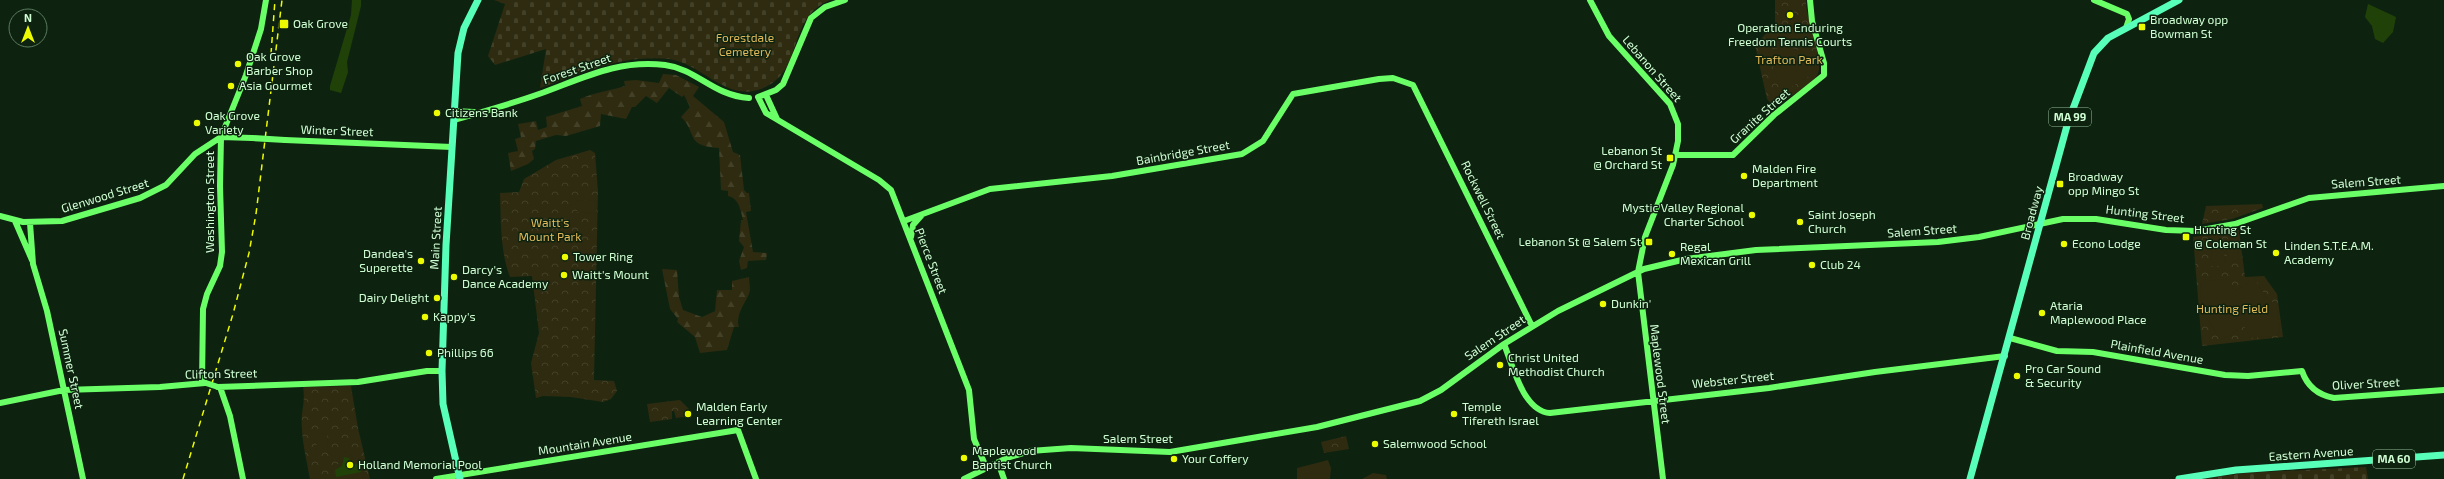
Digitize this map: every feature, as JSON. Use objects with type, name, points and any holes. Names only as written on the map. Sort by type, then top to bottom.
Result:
[{"type":"main road","name":"Main Street","points":[[459,477],[443,404],[442,371],[445,263],[460,39],[478,0]]},
{"type":"main road","name":"Broadway","points":[[1970,479],[2010,338],[2068,122],[2094,53],[2103,41],[2179,0]]},
{"type":"main road","name":"Eastern Avenue","points":[[2179,479],[2225,471],[2444,455]]},
{"type":"street","name":"Washington Street","points":[[204,383],[203,309],[208,292],[219,269],[222,252],[220,186],[221,137],[246,75],[261,29],[266,0]]},
{"type":"street","points":[[778,120],[766,95],[776,90],[784,81],[811,18],[825,7],[845,0]]},
{"type":"street","name":"Lebanon Street","points":[[1590,0],[1609,36],[1674,110],[1678,129],[1675,155],[1645,237],[1638,272]]},
{"type":"street","name":"Granite Street","points":[[1675,155],[1729,156],[1736,153],[1774,115],[1823,78],[1824,64],[1812,21],[1810,0]]},
{"type":"street","points":[[2094,0],[2126,14],[2129,19],[2126,28]]},
{"type":"street","name":"Forest Street","points":[[454,120],[531,97],[606,69],[633,64],[676,68],[721,92],[749,98]]},
{"type":"street","name":"Bainbridge Street","points":[[904,221],[990,189],[1105,177],[1238,155],[1250,150],[1263,141],[1289,97],[1295,93],[1379,78],[1393,78],[1414,85]]},
{"type":"street","name":"Rockwell Street","points":[[1414,85],[1532,326]]},
{"type":"street","name":"Pierce Street","points":[[766,95],[758,97],[766,113],[888,187],[904,221],[969,390],[974,439],[986,467]]},
{"type":"street","name":"Forest Street","points":[[454,111],[480,112]]},
{"type":"street","name":"Winter Street","points":[[221,137],[452,147]]},
{"type":"street","name":"Glenwood Street","points":[[0,216],[15,221],[30,223],[76,218],[155,192],[168,183],[195,154],[221,137]]},
{"type":"street","name":"Salem Street","points":[[2291,204],[2318,197],[2444,186]]},
{"type":"street","name":"Hunting Street","points":[[2041,222],[2057,219],[2092,219],[2166,230],[2196,231],[2240,223],[2291,204]]},
{"type":"street","name":"Bainbridge Street","points":[[912,244],[911,234],[913,225],[920,217],[928,212]]},
{"type":"street","name":"Summer Street","points":[[15,221],[33,264],[47,311],[83,479]]},
{"type":"street","name":"Salem Street","points":[[964,479],[986,467],[1030,451],[1054,448],[1170,452],[1316,427],[1425,398],[1532,326],[1638,272],[1665,263],[1727,253],[1793,248],[1938,242],[1990,235],[2041,222]]},
{"type":"street","name":"Summer Street","points":[[30,223],[33,264]]},
{"type":"street","name":"Maplewood Street","points":[[1638,272],[1663,479]]},
{"type":"street","name":"Plainfield Avenue","points":[[2010,338],[2057,351],[2093,352],[2229,376],[2248,376],[2302,371]]},
{"type":"street","name":"Webster Street","points":[[1504,344],[1527,399],[1540,411],[1555,412],[1769,388],[1875,372],[2005,356]]},
{"type":"street","name":"Clifton Street","points":[[0,404],[64,390],[160,387],[204,383],[219,387],[367,382],[427,371],[442,371]]},
{"type":"street","name":"Oliver Street","points":[[2302,371],[2306,382],[2313,389],[2322,395],[2334,398],[2444,390]]},
{"type":"street","points":[[219,387],[230,416],[243,479]]},
{"type":"street","name":"Mountain Avenue","points":[[436,479],[459,477],[738,430],[756,479]]},
{"type":"street","points":[[998,462],[1004,479]]},
{"type":"green space","name":"Forestdale Cemetery","points":[[494,0],[830,0],[816,9],[806,20],[784,71],[775,81],[761,89],[748,92],[725,86],[681,62],[669,59],[652,58],[635,59],[603,66],[540,88],[546,49],[495,65],[488,56],[505,4]]},
{"type":"green space","name":"Trafton Park","points":[[1775,0],[1806,0],[1819,62],[1819,71],[1813,81],[1798,92],[1773,106],[1767,99],[1755,45],[1775,24]]},
{"type":"green space","points":[[1801,20],[1806,35],[1798,37],[1794,22]]},
{"type":"green space","points":[[1791,22],[1796,38],[1789,40],[1784,25]]},
{"type":"green space","points":[[1785,47],[1801,51],[1810,57],[1817,65],[1819,70],[1786,90],[1780,87],[1768,50]]},
{"type":"green space","points":[[663,74],[676,75],[699,87],[693,96],[724,122],[733,152],[740,155],[744,190],[749,193],[751,211],[746,212],[753,252],[767,253],[766,260],[748,261],[747,268],[741,270],[739,261],[744,247],[739,241],[741,220],[743,220],[735,199],[728,196],[728,191],[721,190],[719,148],[708,147],[696,142],[686,123],[681,117],[690,107],[684,95],[682,97],[669,88],[657,103],[646,96],[635,107],[632,107],[626,119],[601,114],[600,126],[566,136],[556,135],[536,141],[535,149],[532,151],[534,159],[528,164],[511,171],[508,153],[518,151],[515,139],[521,137],[518,124],[536,121],[538,130],[547,127],[546,117],[582,106],[580,99],[625,86],[624,81],[636,80],[659,83]]},
{"type":"green space","name":"Waitt's Mount Park","points":[[590,150],[595,153],[598,191],[594,380],[614,381],[617,391],[611,399],[603,402],[571,397],[543,396],[536,398],[531,363],[539,333],[532,276],[510,277],[504,257],[500,193],[519,192],[524,179],[556,160]]},
{"type":"green space","points":[[578,200],[597,201],[596,214],[577,212]]},
{"type":"green space","points":[[2262,204],[2263,208],[2232,219],[2202,224],[2206,206]]},
{"type":"green space","name":"Hunting Field","points":[[2239,230],[2245,277],[2264,276],[2277,294],[2283,337],[2202,346],[2193,237]]},
{"type":"green space","points":[[2237,238],[2239,261],[2227,262],[2226,239]]},
{"type":"green space","points":[[2211,240],[2223,240],[2225,263],[2222,266],[2212,266]]},
{"type":"green space","points":[[662,269],[677,270],[679,297],[683,310],[702,317],[715,311],[717,290],[732,290],[732,281],[749,277],[749,294],[739,314],[739,327],[734,327],[727,350],[700,353],[695,337],[677,322],[678,319],[670,309]]},
{"type":"green space","points":[[2254,278],[2269,301],[2276,303],[2280,331],[2277,336],[2250,338],[2244,326],[2221,340],[2206,317],[2202,316],[2200,285],[2203,282],[2229,279],[2235,291]]},
{"type":"green space","points":[[351,386],[358,428],[370,479],[310,479],[302,430],[304,398],[303,387]]},
{"type":"green space","points":[[680,400],[689,409],[690,416],[676,418],[674,411],[672,411],[672,419],[650,422],[647,404]]},
{"type":"green space","points":[[327,433],[328,452],[317,452],[316,434]]},
{"type":"green space","points":[[1346,436],[1349,449],[1324,453],[1321,442]]},
{"type":"green space","name":"Holland Memorial Pool","points":[[348,451],[354,460],[364,462],[365,470],[362,479],[333,479],[331,470],[333,465],[339,464],[340,453]]},
{"type":"green space","points":[[1328,460],[1331,468],[1330,479],[1297,479],[1297,468]]},
{"type":"green space","points":[[2366,467],[2368,479],[2202,479],[2245,473]]},
{"type":"green space","points":[[1373,473],[1386,475],[1387,479],[1362,479]]},
{"type":"shaded area","points":[[352,0],[361,0],[361,6],[347,62],[348,72],[341,93],[330,90],[330,86],[351,15]]},
{"type":"shaded area","points":[[2368,4],[2396,17],[2393,32],[2383,43],[2375,39],[2372,26],[2365,17]]},
{"type":"shaded area","points":[[344,457],[349,458],[352,464],[360,464],[361,472],[336,477],[335,470],[342,466]]},
{"type":"railway","points":[[271,54],[275,0]]},
{"type":"railway","points":[[183,479],[233,314],[249,253],[256,214],[282,0]]},
{"type":"place","name":"Operation Enduring Freedom Tennis Courts","points":[[1790,15]]},
{"type":"place","name":"Oak Grove","points":[[284,24]]},
{"type":"place","name":"Broadway opp Bowman St","points":[[2142,27]]},
{"type":"place","name":"Oak Grove Barber Shop","points":[[238,64]]},
{"type":"place","name":"Asia Gourmet","points":[[231,86]]},
{"type":"place","name":"Citizens Bank","points":[[437,113]]},
{"type":"place","name":"Oak Grove Variety","points":[[197,123]]},
{"type":"place","name":"Lebanon St @ Orchard St","points":[[1670,158]]},
{"type":"place","name":"Malden Fire Department","points":[[1744,176]]},
{"type":"place","name":"Broadway opp Mingo St","points":[[2060,184]]},
{"type":"place","name":"Mystic Valley Regional Charter School","points":[[1752,215]]},
{"type":"place","name":"Saint Joseph Church","points":[[1800,222]]},
{"type":"place","name":"Hunting St @ Coleman St","points":[[2186,237]]},
{"type":"place","name":"Lebanon St @ Salem St","points":[[1649,242]]},
{"type":"place","name":"Econo Lodge","points":[[2064,244]]},
{"type":"place","name":"Linden S.T.E.A.M. Academy","points":[[2276,253]]},
{"type":"place","name":"Regal Mexican Grill","points":[[1672,254]]},
{"type":"place","name":"Tower Ring","points":[[565,257]]},
{"type":"place","name":"Dandea's Superette","points":[[421,261]]},
{"type":"place","name":"Club 24","points":[[1812,265]]},
{"type":"place","name":"Waitt's Mount","points":[[564,275]]},
{"type":"place","name":"Darcy's Dance Academy","points":[[454,277]]},
{"type":"place","name":"Dairy Delight","points":[[437,298]]},
{"type":"place","name":"Dunkin'","points":[[1603,304]]},
{"type":"place","name":"Ataria Maplewood Place","points":[[2042,313]]},
{"type":"place","name":"Kappy's","points":[[425,317]]},
{"type":"place","name":"Phillips 66","points":[[429,353]]},
{"type":"place","name":"Christ United Methodist Church","points":[[1500,365]]},
{"type":"place","name":"Pro Car Sound & Security","points":[[2017,376]]},
{"type":"place","name":"Malden Early Learning Center","points":[[688,414]]},
{"type":"place","name":"Temple Tifereth Israel","points":[[1454,414]]},
{"type":"place","name":"Salemwood School","points":[[1375,444]]},
{"type":"place","name":"Maplewood Baptist Church","points":[[964,458]]},
{"type":"place","name":"Your Coffery","points":[[1174,459]]},
{"type":"place","name":"Holland Memorial Pool","points":[[350,465]]}]
